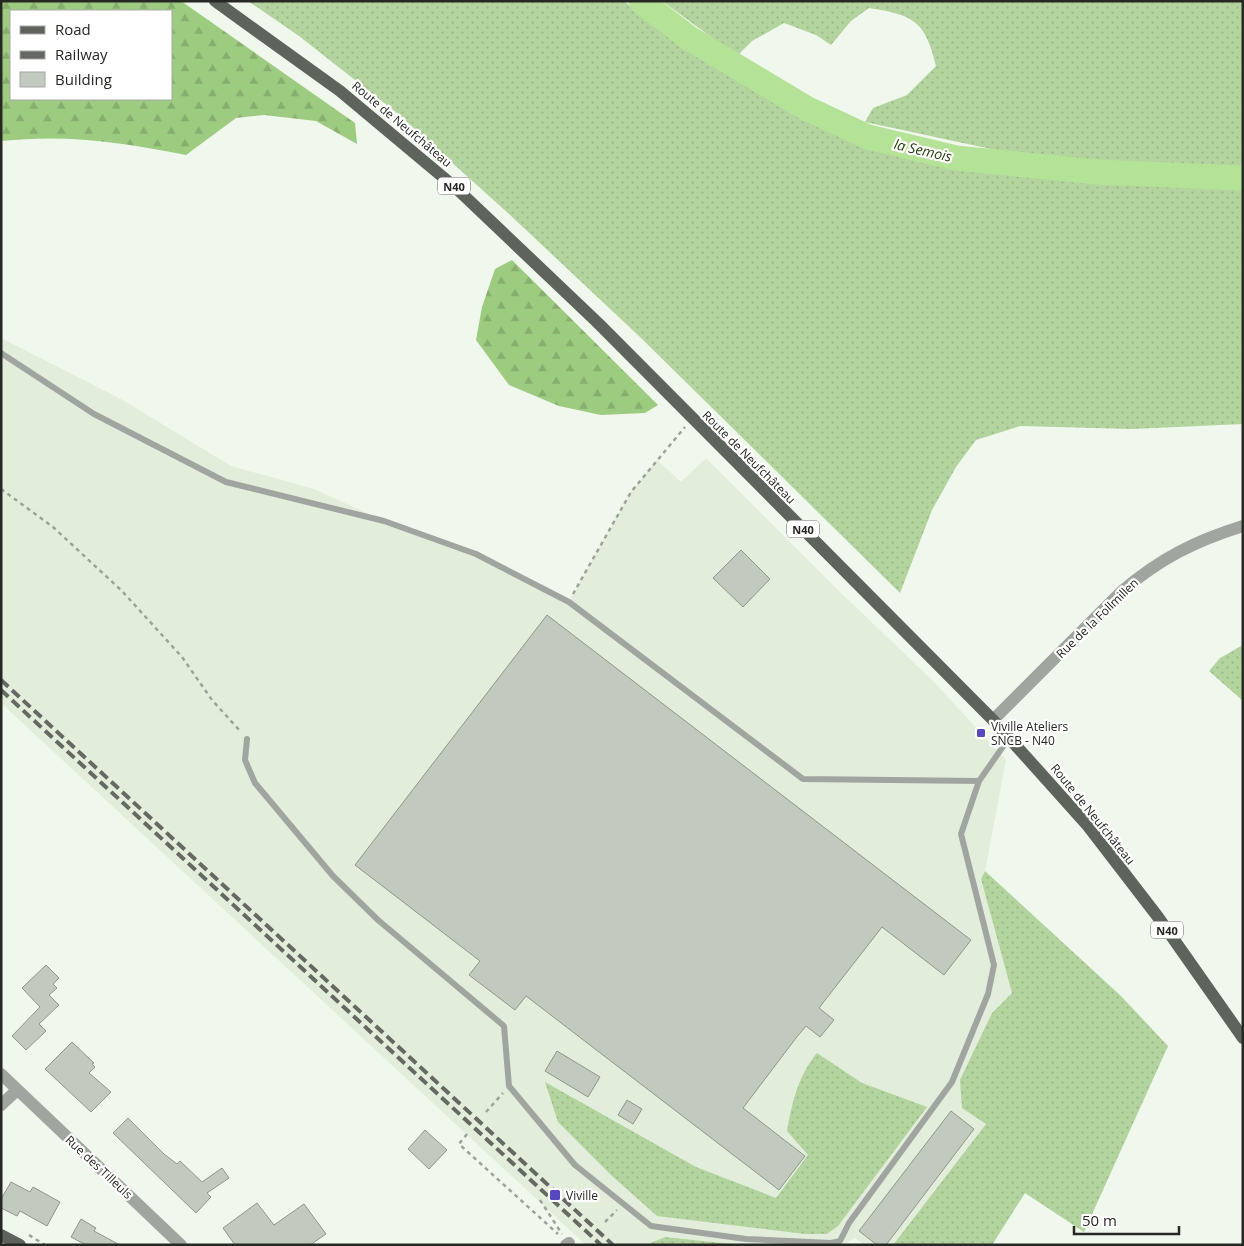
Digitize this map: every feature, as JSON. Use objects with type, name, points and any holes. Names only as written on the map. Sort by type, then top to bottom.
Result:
[{"type":"main road","name":"Route de Neufchâteau","points":[[215,1],[340,91],[456,188],[532,258],[994,720],[1088,826],[1158,917],[1243,1038]]},
{"type":"main road","points":[[1,1235],[20,1245]]},
{"type":"street","name":"Rue de la Follmillen","points":[[994,720],[1122,591],[1145,572],[1168,556],[1201,540],[1243,526]]},
{"type":"street","name":"Rue des Tilleuls","points":[[1,1074],[181,1245]]},
{"type":"street","points":[[1,1105],[17,1090]]},
{"type":"lane","points":[[1,353],[94,414],[226,482],[384,521],[476,554],[569,602],[803,779],[979,781]]},
{"type":"lane","points":[[247,739],[245,760],[255,782],[334,876],[378,920],[504,1026],[509,1086],[575,1165],[651,1226],[746,1239],[831,1243],[840,1241],[849,1223],[952,1082],[988,994],[994,965],[961,834],[979,781],[1010,737]]},
{"type":"path","points":[[569,602],[631,492],[692,419]]},
{"type":"path","points":[[1,489],[53,527],[122,591],[182,657],[212,700],[247,739]]},
{"type":"path","points":[[486,1112],[509,1086]]},
{"type":"path","points":[[467,1134],[459,1144],[567,1244]]},
{"type":"path","points":[[540,1200],[567,1244]]},
{"type":"path","points":[[605,1222],[624,1204]]},
{"type":"shaded area","points":[[1,338],[121,399],[231,466],[314,489],[384,521],[476,554],[569,601],[631,492],[657,460],[681,482],[706,458],[839,591],[934,682],[1006,760],[985,871],[981,879],[1012,993],[992,1013],[987,1123],[893,1245],[864,1245],[855,1238],[843,1245],[742,1245],[665,1237],[644,1245],[586,1245],[1,703]]},
{"type":"green space","points":[[1,1],[181,1],[355,123],[357,144],[316,121],[264,115],[236,118],[186,155],[94,140],[25,139],[1,141]]},
{"type":"green space","points":[[248,1],[624,1],[682,48],[801,115],[866,147],[953,168],[1096,180],[1243,188],[1243,424],[1132,429],[1020,426],[976,440],[956,467],[932,510],[900,593],[640,337],[509,214],[397,113],[299,36]]},
{"type":"green space","points":[[662,1],[1243,1],[1243,170],[1101,166],[1005,152],[865,122],[873,108],[907,95],[936,66],[932,51],[922,29],[907,17],[869,8],[851,21],[831,45],[816,35],[784,23],[752,41],[737,56]]},
{"type":"green space","points":[[512,260],[658,405],[645,413],[601,415],[559,406],[509,385],[476,340],[482,307],[495,269]]},
{"type":"green space","points":[[1243,645],[1243,701],[1209,671],[1220,658]]},
{"type":"green space","points":[[985,871],[1121,996],[1168,1046],[1084,1232],[1025,1193],[992,1245],[893,1245],[986,1124],[962,1108],[960,1080],[992,1013],[1012,993],[981,879]]},
{"type":"green space","points":[[817,1053],[862,1083],[927,1107],[838,1226],[827,1234],[805,1234],[657,1216],[611,1175],[558,1122],[545,1082],[696,1167],[776,1198],[808,1155],[787,1131],[800,1080]]},
{"type":"green space","points":[[665,1237],[742,1245],[648,1244]]},
{"type":"building","points":[[741,550],[770,579],[743,607],[713,578]]},
{"type":"building","points":[[547,615],[971,940],[944,975],[882,927],[819,1008],[834,1020],[820,1037],[806,1026],[743,1108],[805,1156],[779,1190],[526,996],[515,1010],[469,975],[480,961],[355,865]]},
{"type":"building","points":[[46,965],[59,978],[53,984],[57,988],[49,995],[59,1005],[39,1024],[46,1031],[26,1050],[12,1036],[40,1007],[22,988]]},
{"type":"building","points":[[72,1042],[94,1063],[92,1064],[95,1067],[89,1073],[111,1092],[91,1112],[45,1069]]},
{"type":"building","points":[[557,1051],[600,1077],[588,1097],[545,1071]]},
{"type":"building","points":[[627,1100],[642,1109],[633,1124],[618,1115]]},
{"type":"building","points":[[951,1111],[974,1129],[886,1245],[877,1245],[859,1231]]},
{"type":"building","points":[[128,1118],[164,1154],[177,1164],[180,1161],[202,1182],[222,1168],[229,1178],[207,1193],[211,1197],[196,1213],[113,1133]]},
{"type":"building","points":[[425,1130],[447,1150],[429,1169],[408,1149]]},
{"type":"building","points":[[11,1182],[30,1192],[33,1187],[60,1202],[47,1226],[20,1211],[17,1216],[1,1208],[1,1199]]},
{"type":"building","points":[[257,1203],[274,1225],[304,1204],[326,1234],[310,1245],[235,1245],[223,1228]]},
{"type":"building","points":[[81,1219],[96,1228],[94,1231],[120,1245],[86,1245],[71,1237]]},
{"type":"waterway","name":"la Semois","points":[[641,1],[689,38],[806,108],[868,137],[956,158],[1097,172],[1243,178]]},
{"type":"railway","points":[[1,680],[613,1245]]},
{"type":"railway","points":[[1,690],[601,1245]]},
{"type":"place","name":"Viville Ateliers SNCB - N40","points":[[981,733]]},
{"type":"place","name":"Viville","points":[[555,1195]]}]
